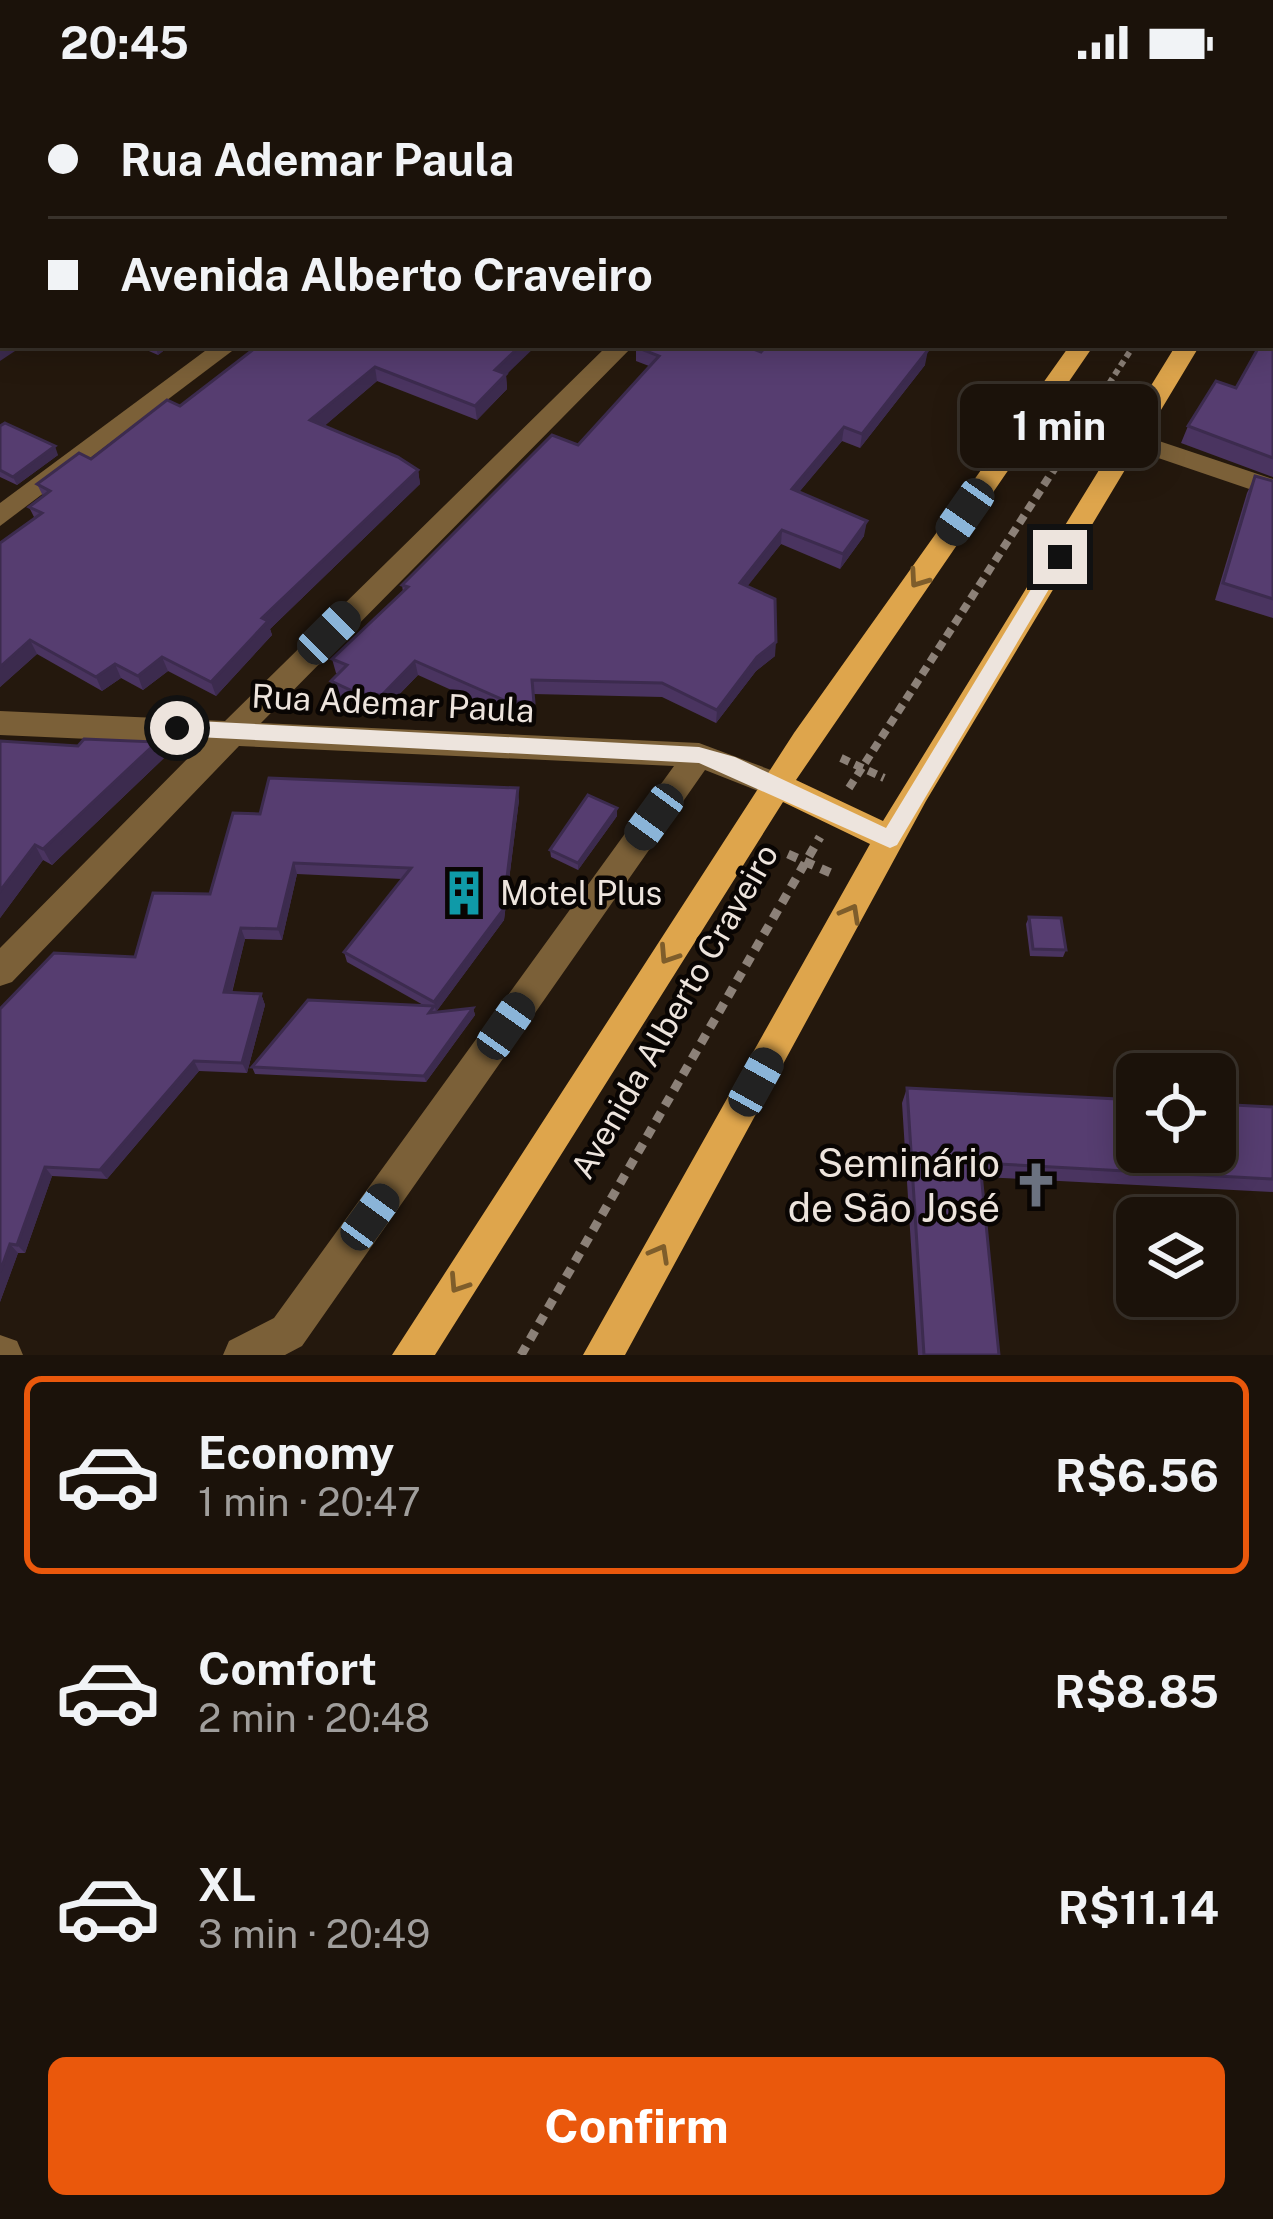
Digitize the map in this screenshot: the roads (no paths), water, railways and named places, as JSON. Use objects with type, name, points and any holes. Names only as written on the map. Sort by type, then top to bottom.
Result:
[{"type":"main road","name":"Avenida Alberto Craveiro","points":[[412,1355],[776,785],[1075,348]]},
{"type":"main road","points":[[603,1355],[890,839],[1186,348]]},
{"type":"main road","points":[[776,785],[890,839]]},
{"type":"street","points":[[0,517],[224,348]]},
{"type":"street","points":[[0,971],[233,731],[619,348]]},
{"type":"street","points":[[1132,440],[1273,488]]},
{"type":"street","name":"Rua Ademar Paula","points":[[0,723],[699,755],[776,785]]},
{"type":"street","points":[[243,1355],[288,1332],[699,755]]},
{"type":"place","name":"Motel Plus","points":[[464,893]]},
{"type":"place","name":"Seminário de São José","points":[[1036,1185]]}]
